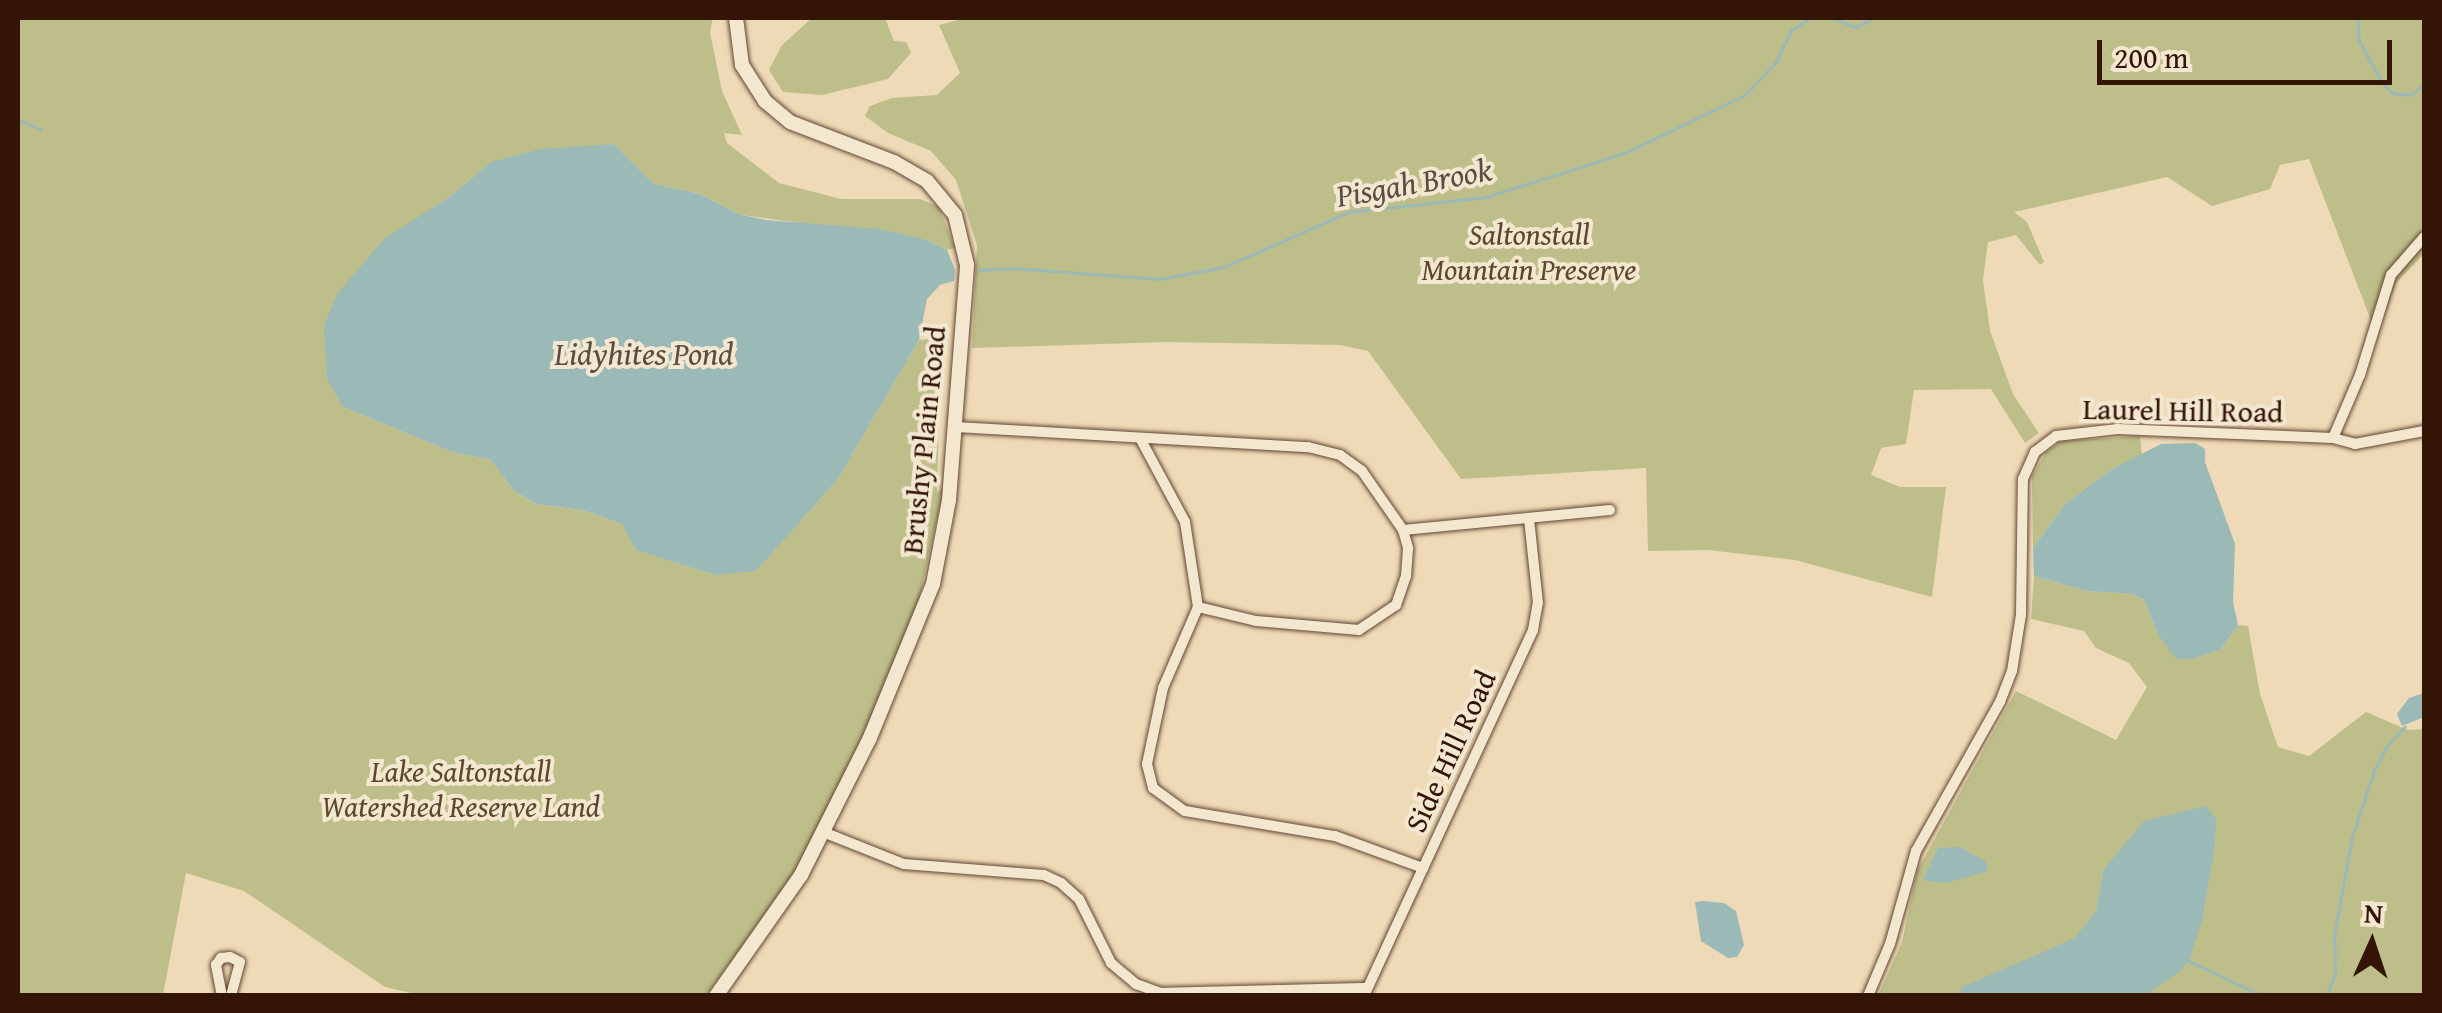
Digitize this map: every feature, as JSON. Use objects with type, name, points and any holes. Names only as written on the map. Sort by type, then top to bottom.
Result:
[{"type":"main road","name":"Brushy Plain Road","points":[[716,996],[780,910],[823,832],[888,696],[932,584],[949,500],[967,265],[955,215],[941,194],[912,171],[804,129],[778,114],[752,86],[742,65],[736,18]]},
{"type":"street","points":[[2332,438],[2360,375],[2390,275],[2424,237]]},
{"type":"street","points":[[956,427],[1308,446],[1340,455],[1379,492],[1403,530],[1408,548],[1406,576],[1396,605],[1360,630],[1256,621],[1198,606]]},
{"type":"street","name":"Laurel Hill Road","points":[[1868,996],[1890,944],[1916,851],[2000,702],[2012,671],[2021,615],[2023,479],[2035,452],[2056,436],[2118,429],[2332,438],[2355,444],[2380,443],[2424,431]]},
{"type":"street","points":[[1140,438],[1186,522],[1198,606],[1163,688],[1147,764],[1153,788],[1185,811],[1335,836],[1423,868]]},
{"type":"street","points":[[1403,530],[1610,510]]},
{"type":"street","name":"Side Hill Road","points":[[1365,992],[1533,630],[1538,603],[1530,519]]},
{"type":"street","points":[[823,832],[904,864],[1044,875],[1061,883],[1079,899],[1111,964],[1136,984],[1161,993],[1365,992]]},
{"type":"street","points":[[222,996],[216,965],[221,958],[230,956],[240,962],[230,996]]},
{"type":"green space","name":"Lake Saltonstall Watershed Reserve Land","points":[[18,18],[713,18],[710,33],[722,91],[742,135],[724,133],[727,143],[779,183],[841,199],[920,199],[939,207],[955,248],[947,250],[927,240],[741,215],[700,194],[654,184],[614,144],[491,162],[448,198],[343,407],[452,452],[491,460],[514,491],[535,504],[582,510],[622,524],[637,550],[715,575],[756,570],[838,479],[919,340],[941,338],[937,493],[944,487],[917,609],[849,768],[792,880],[706,995],[424,996],[385,987],[244,891],[186,873],[163,995],[18,995]]},
{"type":"green space","points":[[812,18],[885,18],[894,41],[906,42],[911,53],[888,79],[822,95],[783,92],[769,70],[782,45]]},
{"type":"green space","name":"Saltonstall Mountain Preserve","points":[[965,18],[2424,18],[2424,254],[2396,283],[2377,336],[2309,159],[2280,165],[2270,189],[2212,206],[2167,177],[2014,212],[2027,222],[2044,262],[2040,265],[2016,235],[1988,242],[1983,280],[1990,331],[2013,394],[2039,433],[2025,443],[1991,389],[1914,390],[1906,444],[1881,448],[1871,475],[1900,487],[1946,487],[1932,597],[1795,560],[1708,550],[1648,551],[1646,468],[1461,479],[1368,351],[1340,345],[1165,342],[972,348],[977,245],[956,180],[931,151],[888,133],[865,116],[870,106],[892,98],[937,95],[960,73],[939,25]]},
{"type":"green space","points":[[2140,436],[2142,455],[2112,469],[2065,504],[2033,548],[2032,477],[2046,452],[2062,441]]},
{"type":"green space","points":[[2034,576],[2087,591],[2132,594],[2144,600],[2158,634],[2221,649],[2238,625],[2248,626],[2260,694],[2278,747],[2309,756],[2366,712],[2408,730],[2424,729],[2424,995],[1878,996],[1902,942],[1917,871],[2016,691],[2116,740],[2147,687],[2129,663],[2096,648],[2084,631],[2031,619]]},
{"type":"water","name":"Lidyhites Pond","points":[[614,144],[654,184],[700,194],[741,215],[880,229],[927,240],[947,250],[955,270],[954,281],[940,285],[927,299],[919,340],[838,479],[756,571],[715,575],[636,550],[622,524],[582,510],[536,504],[514,491],[491,460],[452,452],[343,407],[327,379],[324,326],[337,294],[385,238],[448,198],[491,162],[541,149]]},
{"type":"water","points":[[2195,443],[2205,449],[2205,462],[2235,544],[2233,602],[2238,625],[2221,649],[2193,659],[2176,659],[2158,634],[2144,600],[2132,594],[2087,591],[2034,576],[2033,548],[2065,504],[2112,469],[2161,444]]},
{"type":"water","points":[[2424,693],[2424,717],[2402,726],[2397,714],[2409,698]]},
{"type":"water","points":[[2206,806],[2216,819],[2215,845],[2202,921],[2189,961],[2179,972],[2145,995],[1959,995],[1962,987],[2075,938],[2096,911],[2104,869],[2144,821]]},
{"type":"water","points":[[1960,847],[1985,861],[1988,871],[1946,883],[1923,880],[1938,848]]},
{"type":"water","points":[[1695,902],[1724,903],[1736,911],[1744,945],[1737,957],[1728,958],[1701,941]]},
{"type":"waterway","name":"Pisgah Brook","points":[[979,270],[1013,268],[1160,279],[1224,267],[1349,212],[1486,197],[1625,153],[1745,95],[1776,62],[1791,30],[1811,18]]},
{"type":"waterway","name":"Pisgah Brook","points":[[1832,18],[1855,27],[1874,18]]},
{"type":"waterway","name":"Pisgah Brook","points":[[2358,18],[2359,40],[2382,82],[2393,93],[2411,95],[2424,84]]},
{"type":"waterway","points":[[18,120],[40,129]]},
{"type":"waterway","points":[[2326,996],[2335,975],[2334,936],[2352,837],[2374,771],[2387,746],[2405,727]]},
{"type":"waterway","points":[[2189,961],[2263,996]]}]
